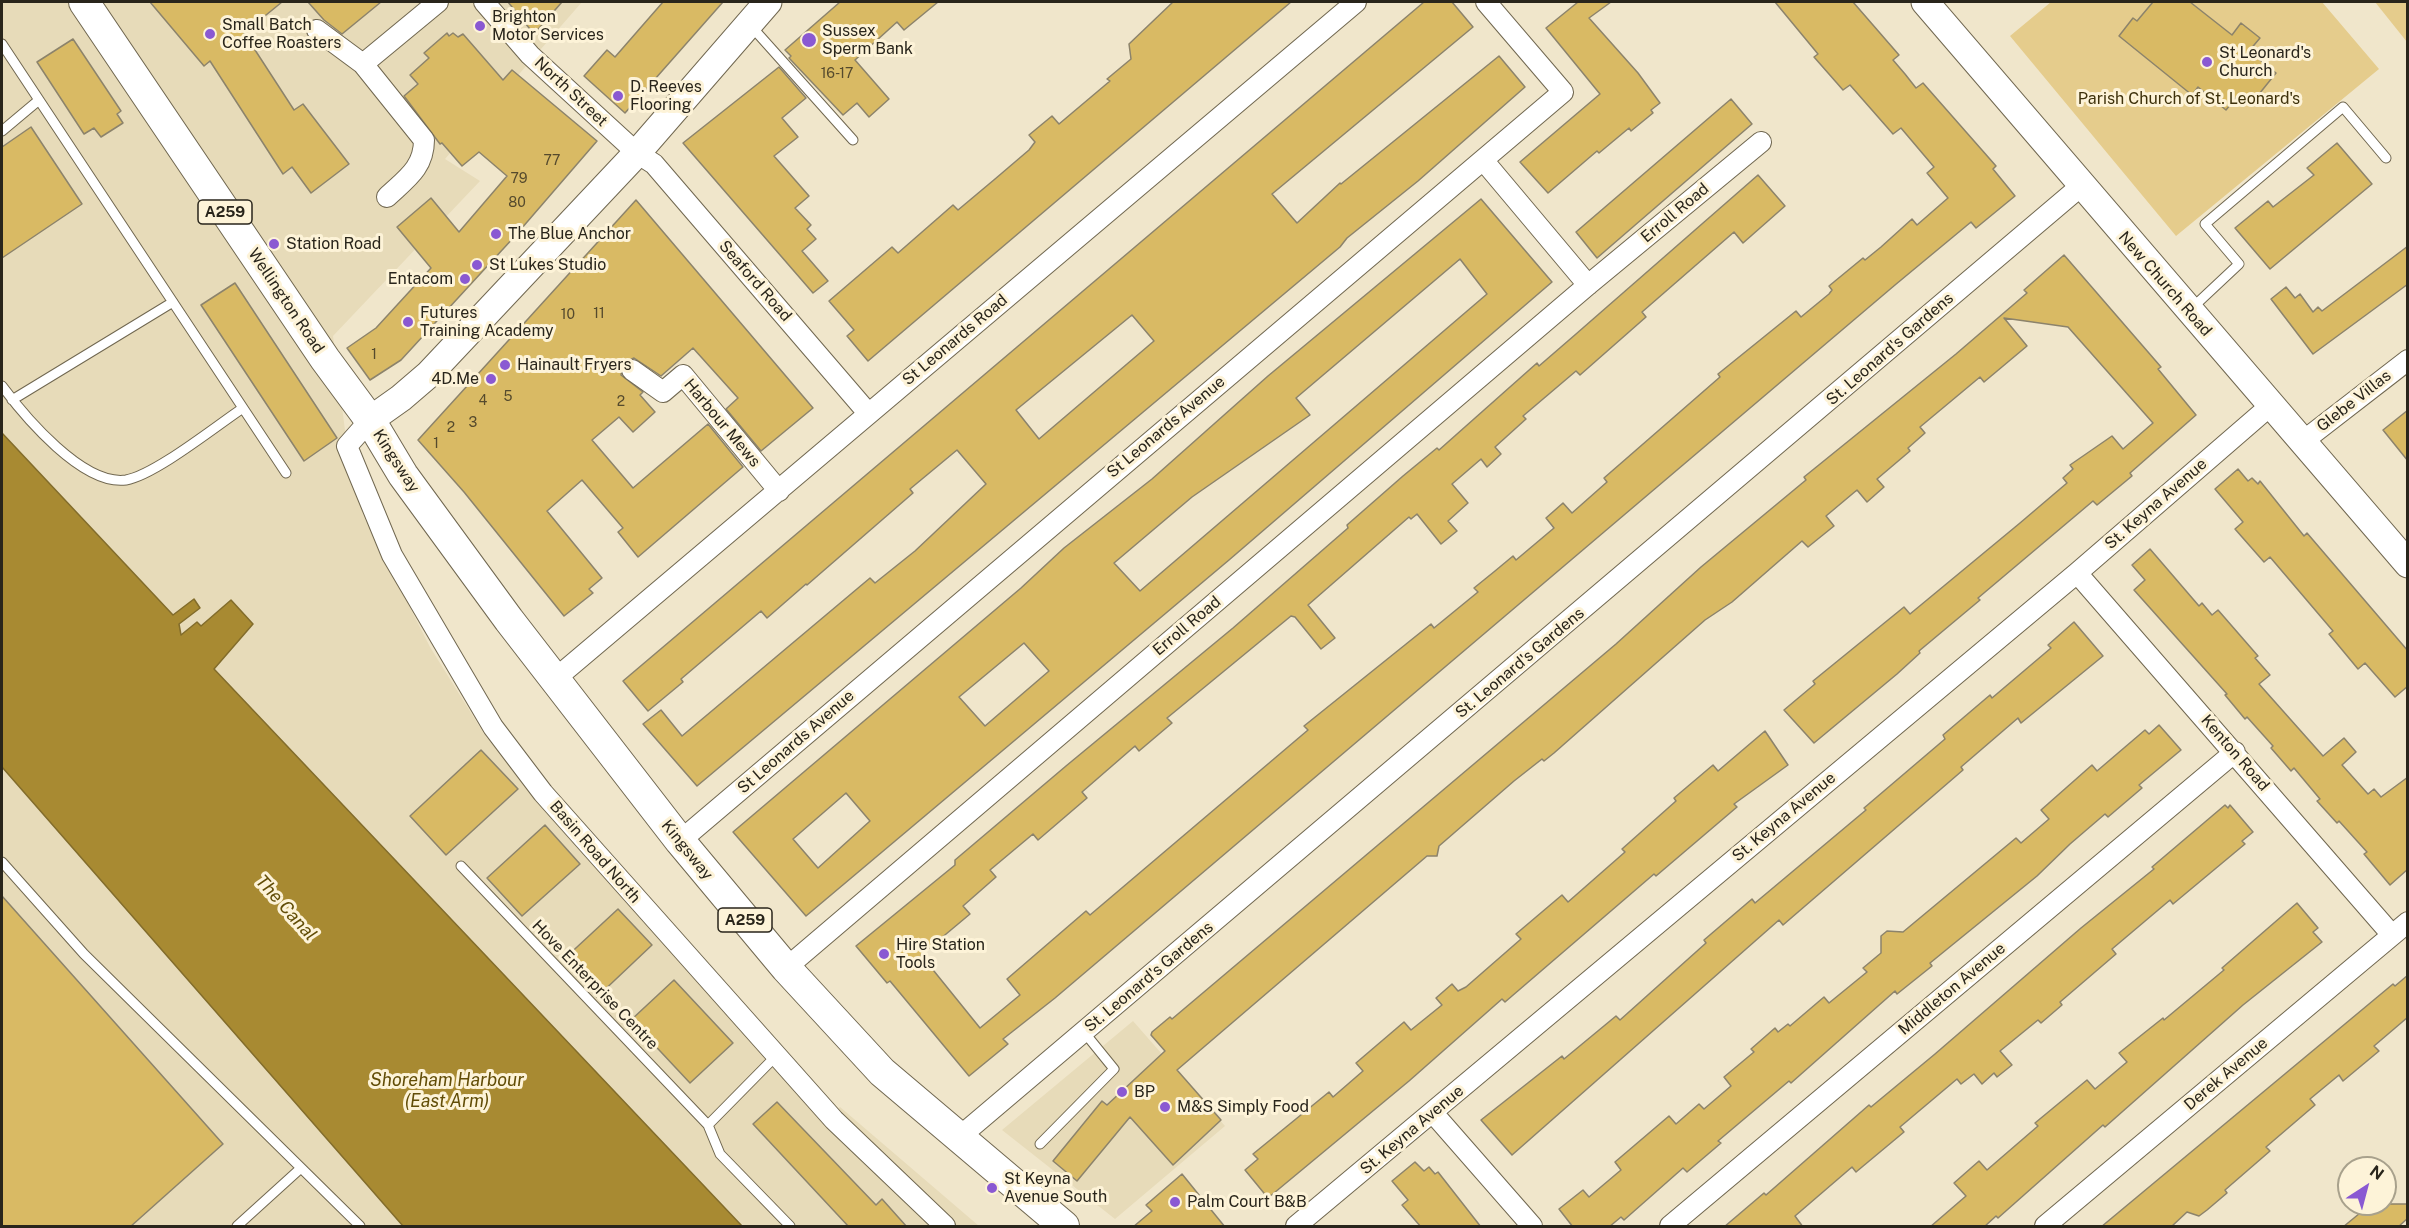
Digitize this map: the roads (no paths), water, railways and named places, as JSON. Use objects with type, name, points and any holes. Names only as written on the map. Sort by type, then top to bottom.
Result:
[{"type":"main road","points":[[370,420],[429,374],[637,153],[748,22],[768,2]]},
{"type":"main road","name":"New Church Road","points":[[1925,2],[2408,564]]},
{"type":"main road","name":"Wellington Road","points":[[86,3],[325,359],[370,420]]},
{"type":"main road","name":"Kingsway","points":[[370,420],[403,476],[555,680],[680,841],[786,968],[882,1072],[957,1139],[1064,1227]]},
{"type":"street","points":[[363,64],[438,2]]},
{"type":"street","name":"North Street","points":[[484,2],[530,54],[637,153]]},
{"type":"street","name":"St Leonards Road","points":[[555,680],[1356,2]]},
{"type":"street","name":"St Leonards Avenue","points":[[680,841],[1563,92],[1486,2]]},
{"type":"street","points":[[317,30],[363,64],[424,140],[424,154],[420,167],[387,198]]},
{"type":"street","name":"Erroll Road","points":[[786,968],[1588,285],[1761,142]]},
{"type":"street","name":"Seaford Road","points":[[637,153],[654,164],[868,413]]},
{"type":"street","points":[[1483,160],[1588,285]]},
{"type":"street","name":"St. Leonard's Gardens","points":[[957,1139],[2081,186]]},
{"type":"street","name":"Glebe Villas","points":[[2301,442],[2408,360]]},
{"type":"street","name":"Harbour Mews","points":[[632,370],[663,392],[683,375],[780,491]]},
{"type":"street","name":"St. Keyna Avenue","points":[[1296,1227],[2077,573],[2270,406]]},
{"type":"street","name":"Basin Road North","points":[[370,420],[347,446],[392,555],[493,727],[543,793],[776,1056],[834,1120],[945,1227]]},
{"type":"street","name":"Kenton Road","points":[[2077,573],[2392,935]]},
{"type":"street","name":"Middleton Avenue","points":[[1670,1227],[2235,752]]},
{"type":"street","name":"Derek Avenue","points":[[2045,1227],[2408,922]]},
{"type":"street","points":[[1433,1113],[1532,1227]]},
{"type":"lane","points":[[748,22],[853,140]]},
{"type":"lane","points":[[2,44],[286,472]]},
{"type":"lane","points":[[2,131],[39,100]]},
{"type":"lane","points":[[2189,311],[2239,264],[2205,224],[2343,107],[2386,158]]},
{"type":"lane","points":[[12,400],[173,302]]},
{"type":"lane","points":[[2,386],[12,400],[80,466],[104,478],[126,480],[153,468],[243,408]]},
{"type":"lane","points":[[2,862],[84,954],[360,1227]]},
{"type":"lane","name":"Hove Enterprise Centre","points":[[461,866],[708,1125],[720,1154],[790,1227]]},
{"type":"lane","points":[[1040,1144],[1114,1069],[1084,1032]]},
{"type":"lane","points":[[708,1125],[776,1056]]},
{"type":"lane","points":[[237,1227],[301,1168]]},
{"type":"water","name":"Shoreham Harbour (East Arm)","points":[[2,433],[173,615],[194,599],[200,608],[179,624],[181,635],[197,622],[201,626],[231,600],[253,624],[214,669],[742,1226],[403,1226],[2,767]]},
{"type":"place","name":"Brighton Motor Services","points":[[480,26]]},
{"type":"place","name":"Small Batch Coffee Roasters","points":[[210,34]]},
{"type":"place","name":"Sussex Sperm Bank","points":[[809,40]]},
{"type":"place","name":"St Leonard's Church","points":[[2207,62]]},
{"type":"place","name":"D. Reeves Flooring","points":[[618,96]]},
{"type":"place","name":"The Blue Anchor","points":[[496,234]]},
{"type":"place","name":"Station Road","points":[[274,244]]},
{"type":"place","name":"St Lukes Studio","points":[[477,265]]},
{"type":"place","name":"Entacom","points":[[465,279]]},
{"type":"place","name":"Futures Training Academy","points":[[408,322]]},
{"type":"place","name":"Hainault Fryers","points":[[505,365]]},
{"type":"place","name":"4D.Me","points":[[491,379]]},
{"type":"place","name":"Hire Station Tools","points":[[884,954]]},
{"type":"place","name":"BP","points":[[1122,1092]]},
{"type":"place","name":"M&S Simply Food","points":[[1165,1107]]},
{"type":"place","name":"St Keyna Avenue South","points":[[992,1188]]},
{"type":"place","name":"Palm Court B&B","points":[[1175,1202]]},
{"type":"park label","name":"Parish Church of St. Leonard's","points":[[2189,99]]},
{"type":"water label","name":"The Canal","points":[[286,908]]}]
